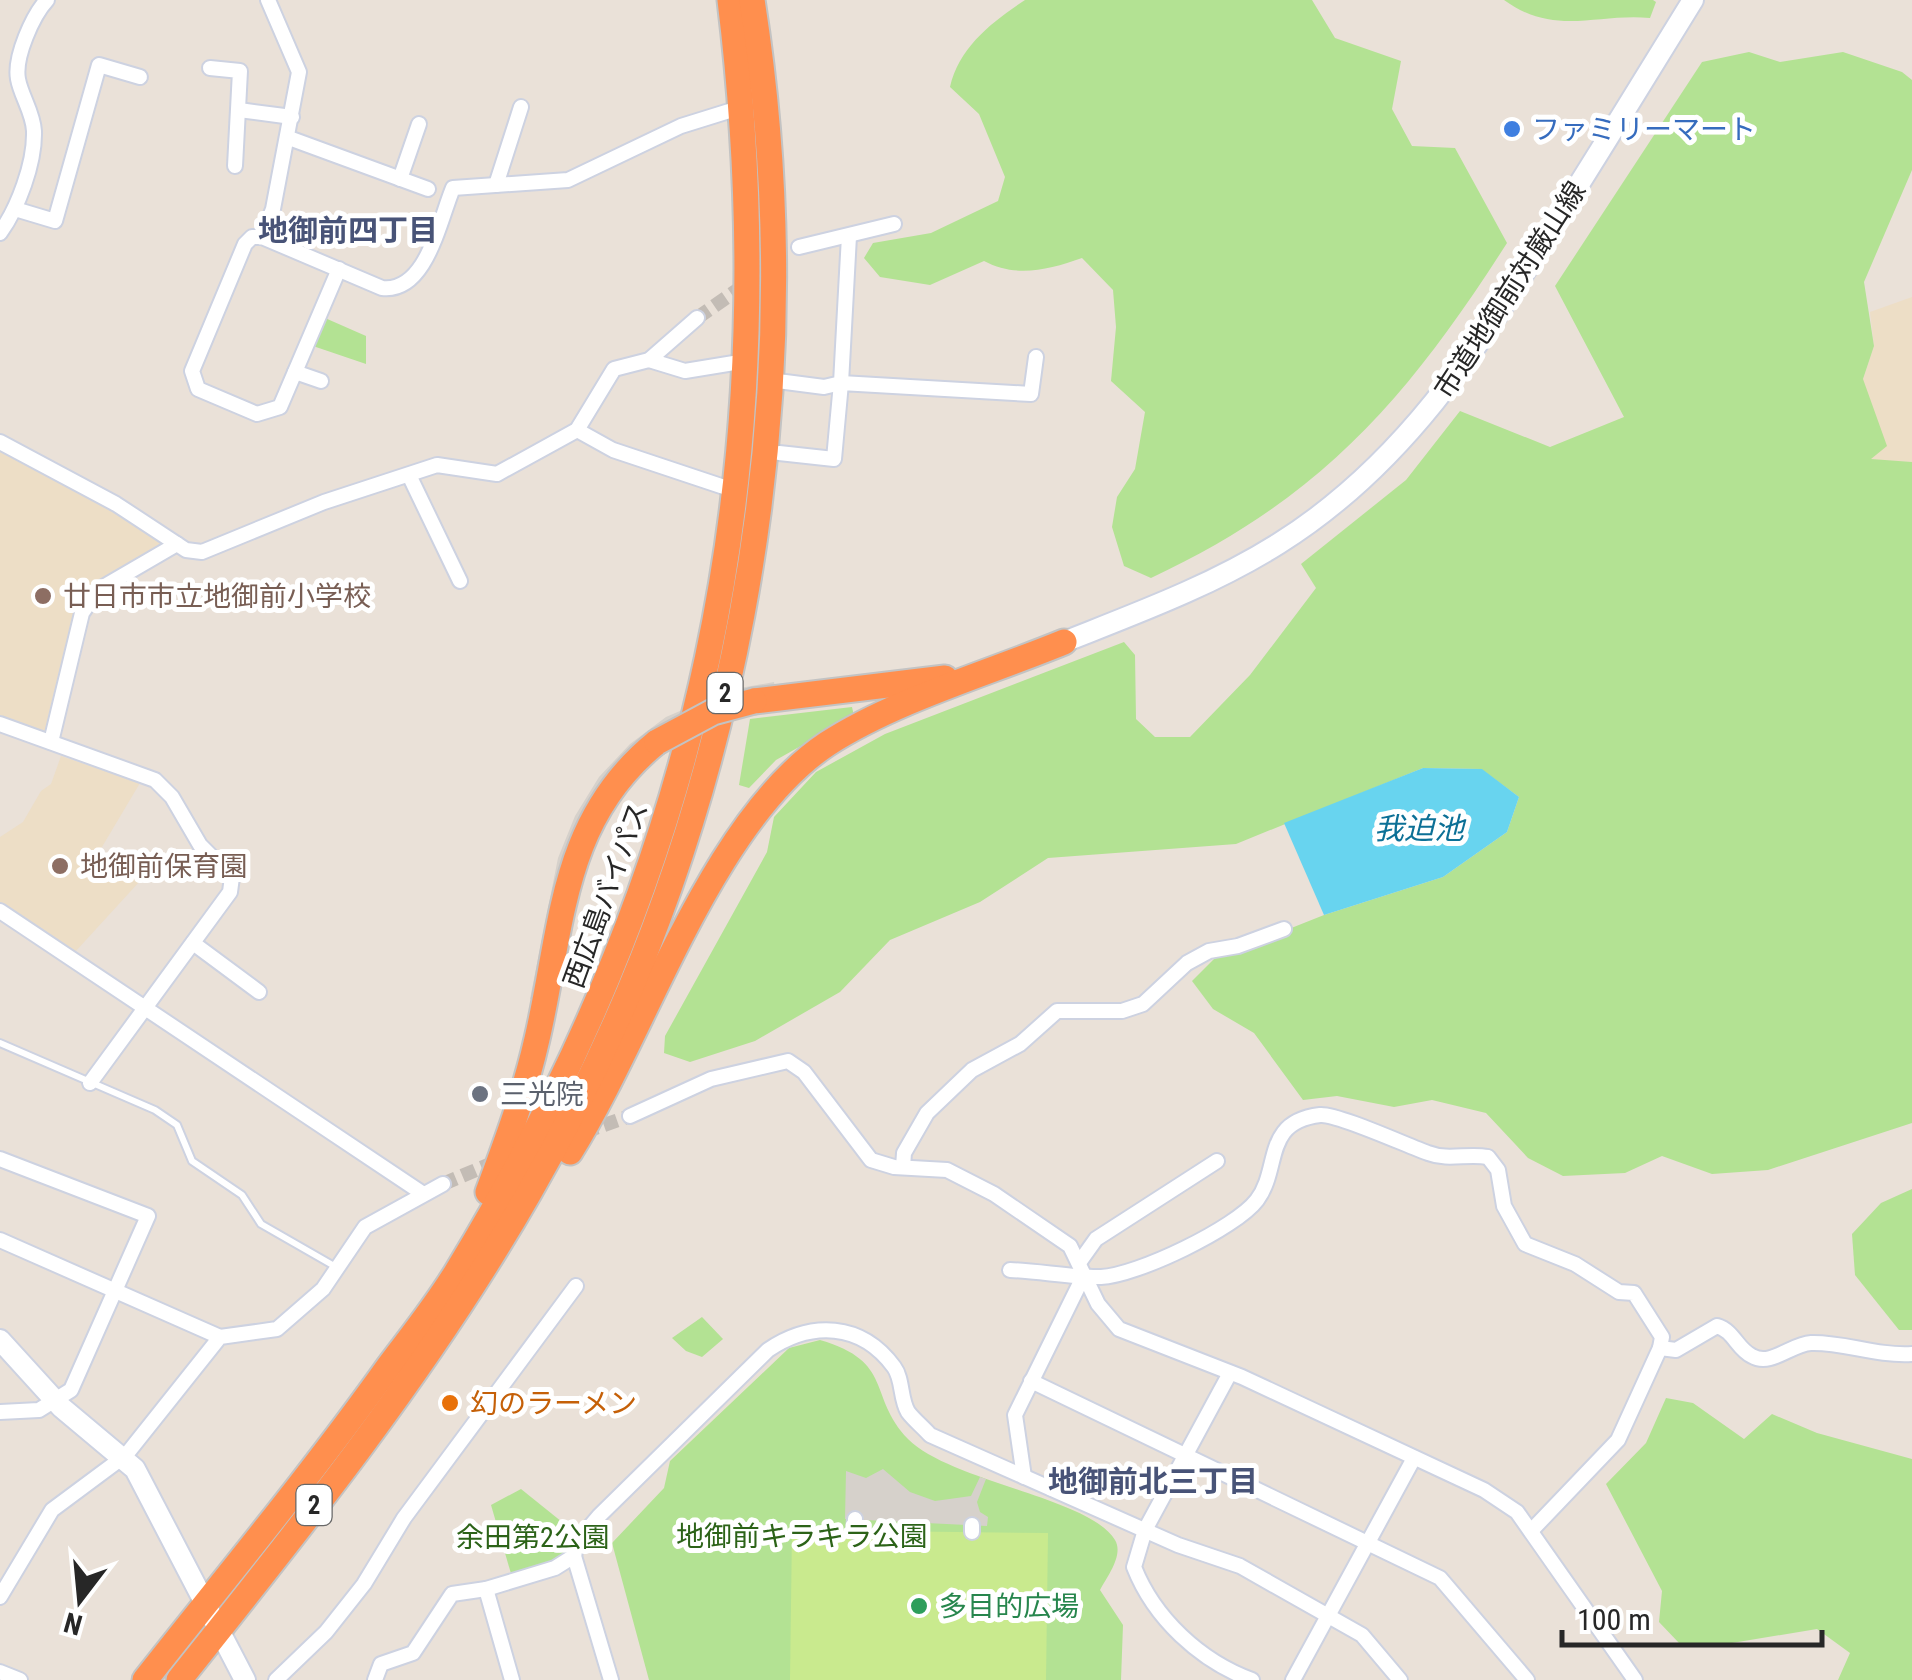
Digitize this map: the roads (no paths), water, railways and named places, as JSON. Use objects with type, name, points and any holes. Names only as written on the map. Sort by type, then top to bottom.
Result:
[{"type":"highway","name":"西広島バイパス","points":[[145,1680],[345,1428],[458,1271],[549,1109],[628,934],[667,824],[709,658],[736,491],[746,361],[748,215],[743,107],[730,0]]},
{"type":"highway","name":"西広島バイパス","points":[[179,1680],[445,1327],[530,1192],[580,1099],[624,1003],[674,871],[711,752],[738,632],[760,492],[770,380],[770,175],[752,0]]},
{"type":"highway","points":[[458,1271],[517,1114],[539,1034],[573,862],[599,804],[625,770],[657,742],[713,712],[754,701],[907,686],[996,665],[1064,642]]},
{"type":"highway","points":[[445,1327],[515,1235],[575,1144],[734,843],[754,813],[803,762],[854,729],[1064,642]]},
{"type":"street","points":[[0,233],[15,208],[34,127],[17,76],[38,10],[47,0]]},
{"type":"street","points":[[262,237],[289,138],[299,72],[268,0]]},
{"type":"street","name":"市道地御前対厳山線","points":[[1064,642],[1227,573],[1279,544],[1328,509],[1416,428],[1478,347],[1693,0]]},
{"type":"street","points":[[15,208],[55,221],[99,65],[140,77]]},
{"type":"street","points":[[210,68],[240,71],[235,166]]},
{"type":"street","points":[[496,185],[520,107]]},
{"type":"street","points":[[339,269],[280,407],[257,414],[198,390],[192,371],[245,244],[252,237],[262,237],[339,269],[382,288],[398,290],[414,280],[454,188],[568,180],[681,126],[743,107]]},
{"type":"street","points":[[239,110],[292,118]]},
{"type":"street","points":[[400,180],[419,124]]},
{"type":"street","points":[[289,138],[428,189]]},
{"type":"street","points":[[798,247],[894,224]]},
{"type":"street","points":[[779,453],[834,460],[848,236]]},
{"type":"street","points":[[0,442],[116,504],[186,550],[202,552],[324,502],[437,465],[497,474],[577,430],[614,370],[649,360],[697,318]]},
{"type":"street","points":[[770,380],[824,388],[841,384],[1032,394],[1036,356]]},
{"type":"street","points":[[649,360],[684,371],[746,361]]},
{"type":"street","points":[[295,372],[321,382]]},
{"type":"street","points":[[577,430],[642,461],[736,491]]},
{"type":"street","points":[[409,475],[460,581]]},
{"type":"street","points":[[51,742],[82,614],[98,590],[177,544]]},
{"type":"street","points":[[0,724],[155,780],[172,796],[200,845],[232,878],[230,892],[90,1083]]},
{"type":"street","points":[[0,911],[422,1193]]},
{"type":"street","points":[[903,1167],[904,1153],[926,1112],[972,1070],[1020,1044],[1057,1012],[1122,1010],[1143,1004],[1188,963],[1209,951],[1238,946],[1284,929]]},
{"type":"street","points":[[193,943],[259,992]]},
{"type":"street","points":[[630,1116],[712,1079],[788,1061],[804,1072],[872,1160],[947,1170],[970,1180],[1070,1246],[1098,1304],[1119,1329],[1230,1372],[1484,1490],[1517,1512],[1635,1680]]},
{"type":"street","points":[[1010,1270],[1082,1268],[1098,1278],[1126,1272],[1228,1225],[1257,1200],[1274,1146],[1282,1135],[1304,1120],[1323,1114],[1426,1153],[1454,1159],[1488,1157],[1498,1170],[1504,1206],[1524,1244],[1575,1264],[1619,1292],[1634,1293],[1662,1338],[1618,1440],[1531,1531]]},
{"type":"street","points":[[0,1159],[148,1216],[71,1390],[39,1410],[0,1412]]},
{"type":"street","points":[[1024,1477],[1013,1428],[1015,1414],[1096,1239],[1209,1161]]},
{"type":"street","points":[[0,1240],[220,1336],[277,1329],[323,1289],[365,1228],[443,1184]]},
{"type":"street","points":[[276,1680],[326,1632],[364,1584],[404,1518],[576,1286]]},
{"type":"street","points":[[1660,1348],[1676,1350],[1717,1326],[1726,1328],[1751,1356],[1765,1360],[1809,1343],[1876,1356],[1912,1354]]},
{"type":"street","points":[[610,1680],[574,1556],[577,1542],[768,1350],[791,1334],[818,1328],[845,1330],[876,1347],[897,1370],[906,1410],[930,1434],[1145,1530],[1240,1566],[1362,1635],[1400,1680]]},
{"type":"street","points":[[0,1598],[55,1507],[124,1457],[220,1336]]},
{"type":"street","points":[[0,1340],[56,1402],[138,1472],[245,1680]]},
{"type":"street","points":[[1230,1372],[1145,1530],[1134,1567],[1159,1614],[1209,1659],[1252,1680]]},
{"type":"street","points":[[1032,1381],[1440,1578],[1527,1680]]},
{"type":"street","points":[[1292,1680],[1414,1458]]},
{"type":"street","points":[[375,1680],[381,1664],[413,1653],[452,1594],[555,1568],[574,1556]]},
{"type":"street","points":[[486,1588],[512,1680]]},
{"type":"street","points":[[0,1672],[20,1680]]},
{"type":"lane","points":[[0,1043],[177,1125],[192,1161],[242,1194],[261,1224],[337,1268]]},
{"type":"water","name":"我迫池","points":[[1423,768],[1482,769],[1519,797],[1507,832],[1443,877],[1324,915],[1284,823]]},
{"type":"tunnel","points":[[697,318],[749,282]]},
{"type":"tunnel","points":[[584,1132],[630,1116]]},
{"type":"tunnel","points":[[443,1184],[502,1159]]},
{"type":"place","name":"ファミリーマート","points":[[1512,129]]},
{"type":"place","name":"廿日市市立地御前小学校","points":[[43,596]]},
{"type":"place","name":"地御前保育園","points":[[60,866]]},
{"type":"place","name":"三光院","points":[[480,1094]]},
{"type":"place","name":"幻のラーメン","points":[[450,1403]]},
{"type":"place","name":"多目的広場","points":[[919,1606]]},
{"type":"district","name":"地御前四丁目","points":[[348,230]]},
{"type":"district","name":"地御前北三丁目","points":[[1153,1481]]},
{"type":"park label","name":"地御前キラキラ公園","points":[[802,1536]]},
{"type":"park label","name":"余田第2公園","points":[[533,1537]]}]
